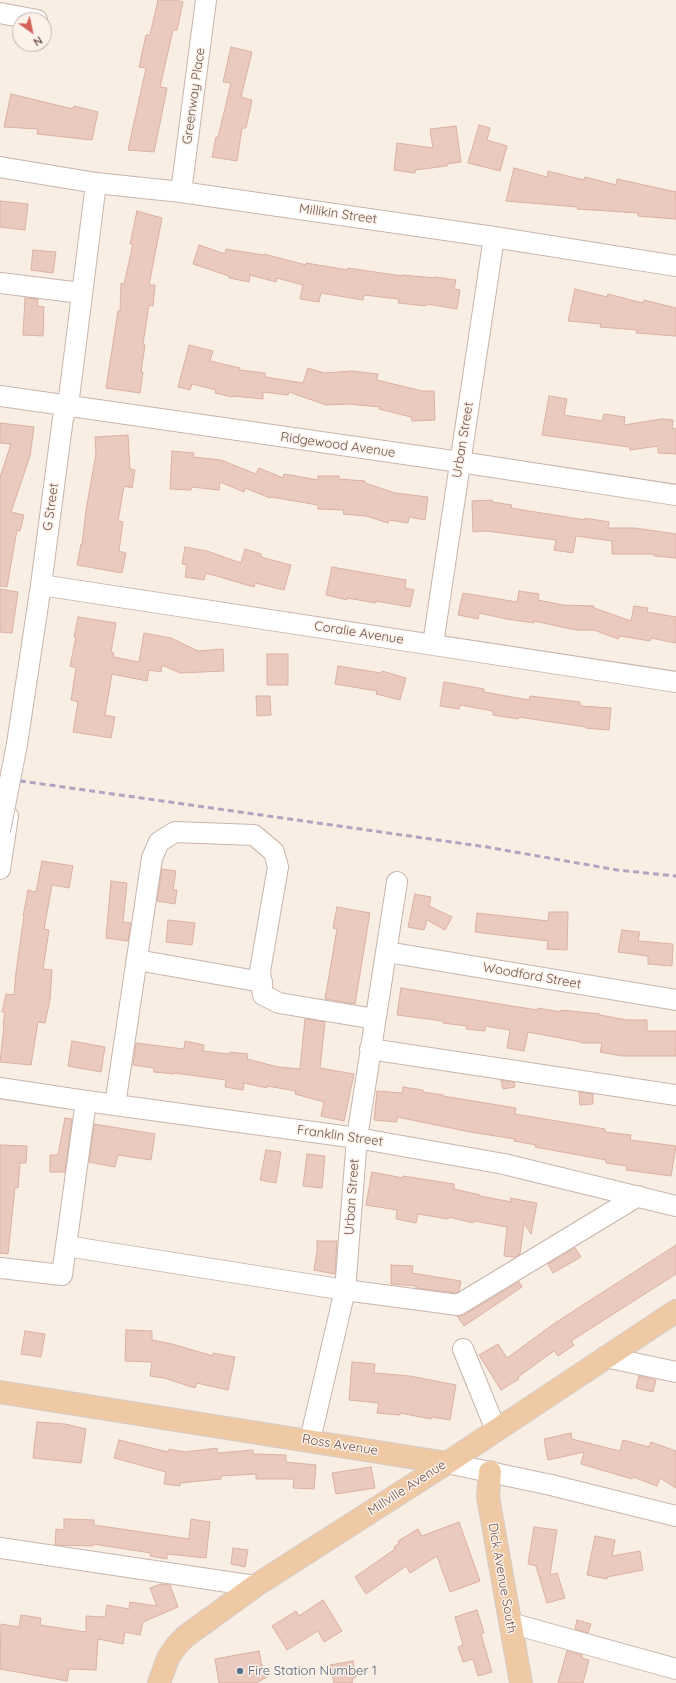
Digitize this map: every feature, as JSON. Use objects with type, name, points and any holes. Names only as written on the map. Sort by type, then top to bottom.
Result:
[{"type":"main road","name":"Millville Avenue","points":[[159,1683],[168,1658],[177,1645],[186,1636],[255,1586],[446,1463],[676,1311]]},
{"type":"main road","name":"Ross Avenue","points":[[0,1392],[310,1440],[446,1463]]},
{"type":"main road","name":"Dick Avenue South","points":[[490,1472],[488,1497],[521,1683]]},
{"type":"street","name":"Greenway Place","points":[[181,192],[206,0]]},
{"type":"street","points":[[0,13],[12,15]]},
{"type":"street","name":"Millikin Street","points":[[0,167],[96,183],[181,192],[494,237],[676,266]]},
{"type":"street","name":"G Street","points":[[0,869],[4,823],[41,585],[63,418],[68,406],[96,183]]},
{"type":"street","name":"Urban Street","points":[[433,644],[494,237]]},
{"type":"street","points":[[0,283],[81,293]]},
{"type":"street","name":"Ridgewood Avenue","points":[[0,396],[460,462],[676,495]]},
{"type":"street","name":"Coralie Avenue","points":[[41,585],[676,682]]},
{"type":"street","points":[[114,1105],[152,858],[159,842],[175,832],[254,835],[274,852],[278,866],[260,971],[264,995],[279,1003],[374,1019]]},
{"type":"street","name":"Urban Street","points":[[310,1440],[345,1290],[357,1138],[374,1019],[387,952],[397,882]]},
{"type":"street","name":"Woodford Street","points":[[387,952],[676,1000]]},
{"type":"street","points":[[137,960],[262,982]]},
{"type":"street","points":[[370,1049],[676,1095]]},
{"type":"street","name":"Franklin Street","points":[[0,1088],[357,1138],[504,1164],[676,1206]]},
{"type":"street","points":[[0,1268],[62,1275],[86,1101]]},
{"type":"street","points":[[66,1246],[345,1290],[458,1305],[638,1196]]},
{"type":"street","points":[[464,1349],[496,1430]]},
{"type":"street","points":[[605,1357],[676,1372]]},
{"type":"street","name":"Ross Avenue","points":[[446,1463],[676,1516]]},
{"type":"street","points":[[0,1548],[255,1586]]},
{"type":"street","points":[[510,1623],[676,1669]]},
{"type":"building","points":[[158,0],[176,0],[183,2],[177,30],[173,30],[160,87],[167,88],[160,123],[154,152],[128,150],[146,68],[139,67],[146,35],[150,35]]},
{"type":"building","points":[[231,47],[252,52],[241,97],[252,100],[246,128],[242,128],[237,161],[212,157],[231,83],[223,82]]},
{"type":"building","points":[[11,94],[73,109],[74,106],[98,112],[92,140],[37,134],[38,129],[4,127]]},
{"type":"building","points":[[479,125],[490,128],[487,140],[507,146],[500,171],[468,163]]},
{"type":"building","points":[[456,126],[461,162],[447,164],[447,166],[415,170],[415,173],[394,170],[397,143],[433,148],[430,129]]},
{"type":"building","points":[[514,168],[547,177],[548,171],[584,180],[585,177],[616,185],[617,179],[676,192],[676,219],[638,216],[638,213],[577,209],[578,207],[506,201]]},
{"type":"building","points":[[0,201],[28,204],[25,230],[0,227]]},
{"type":"building","points":[[137,211],[162,218],[149,285],[155,285],[153,306],[149,305],[143,344],[145,345],[140,393],[106,388],[118,311],[120,311],[121,283],[124,284],[133,244],[130,244]]},
{"type":"building","points":[[199,245],[225,254],[226,249],[264,254],[306,265],[306,263],[348,270],[348,268],[402,276],[435,277],[456,280],[454,289],[460,290],[457,309],[427,304],[426,306],[398,303],[399,299],[364,295],[363,300],[321,293],[319,302],[300,299],[303,285],[277,278],[276,282],[250,275],[249,282],[229,278],[229,276],[193,264]]},
{"type":"building","points":[[33,250],[56,252],[53,273],[31,270]]},
{"type":"building","points":[[575,289],[607,297],[608,294],[643,303],[644,300],[676,308],[676,336],[636,333],[637,330],[600,327],[601,324],[568,321]]},
{"type":"building","points":[[25,298],[38,299],[37,306],[44,307],[43,336],[23,335]]},
{"type":"building","points":[[189,345],[213,351],[210,361],[240,368],[239,370],[265,373],[265,377],[303,383],[308,368],[324,373],[352,371],[378,374],[377,380],[422,391],[434,391],[435,420],[412,421],[411,417],[379,409],[380,407],[347,404],[326,405],[289,392],[288,395],[263,392],[263,399],[232,397],[215,393],[216,390],[192,384],[190,390],[178,387]]},
{"type":"building","points":[[549,396],[567,399],[564,415],[602,421],[604,414],[625,417],[624,425],[662,419],[673,420],[672,428],[676,429],[676,454],[658,453],[658,446],[630,450],[629,447],[542,435]]},
{"type":"building","points":[[0,423],[34,427],[30,456],[11,512],[24,515],[20,531],[17,530],[7,587],[0,586],[0,477],[11,444],[0,443]]},
{"type":"building","points":[[128,435],[130,469],[135,470],[132,488],[124,486],[118,521],[123,522],[119,551],[126,553],[122,573],[77,565],[81,544],[82,545],[86,510],[96,454],[95,437]]},
{"type":"building","points":[[172,451],[194,453],[193,457],[221,460],[256,474],[259,468],[283,478],[284,474],[318,480],[318,476],[339,476],[339,479],[365,481],[365,483],[395,493],[428,497],[425,520],[409,517],[408,523],[389,520],[388,523],[366,516],[343,514],[344,510],[318,509],[318,505],[270,498],[245,488],[244,492],[220,482],[219,490],[192,487],[191,490],[170,489]]},
{"type":"building","points":[[492,500],[492,502],[512,505],[511,508],[585,520],[585,518],[609,522],[608,528],[635,528],[676,534],[676,558],[654,556],[654,554],[612,554],[612,541],[576,536],[573,553],[554,550],[556,540],[486,531],[473,532],[472,501]]},
{"type":"building","points":[[185,547],[207,551],[241,563],[245,549],[261,554],[261,557],[291,565],[284,590],[255,583],[254,587],[206,573],[204,580],[185,577],[187,565],[182,564]]},
{"type":"building","points":[[332,567],[406,580],[405,588],[414,590],[410,607],[376,601],[376,603],[347,598],[347,600],[326,595]]},
{"type":"building","points":[[0,589],[18,592],[12,633],[0,632]]},
{"type":"building","points":[[519,591],[539,594],[538,600],[563,605],[594,606],[594,608],[631,621],[634,606],[648,608],[647,612],[676,617],[676,643],[651,638],[650,641],[620,636],[618,639],[594,630],[576,630],[534,621],[534,623],[479,613],[478,619],[458,615],[463,593],[517,602]]},
{"type":"building","points":[[78,617],[116,623],[111,652],[114,653],[113,657],[139,662],[144,633],[171,638],[198,651],[223,649],[224,671],[180,673],[162,665],[161,672],[149,670],[147,681],[112,674],[105,715],[115,717],[111,738],[73,732],[78,702],[71,700],[76,668],[70,666],[76,637],[74,637]]},
{"type":"building","points":[[267,654],[288,654],[288,685],[267,685]]},
{"type":"building","points":[[338,666],[381,673],[382,671],[406,678],[400,700],[376,694],[377,691],[335,684]]},
{"type":"building","points":[[444,682],[484,689],[484,692],[529,700],[530,696],[580,702],[580,706],[611,708],[609,730],[586,728],[519,717],[518,719],[493,715],[493,711],[460,705],[459,709],[440,706]]},
{"type":"building","points":[[256,696],[270,696],[271,715],[257,716]]},
{"type":"building","points":[[42,861],[73,866],[69,888],[52,885],[44,929],[49,930],[43,969],[52,970],[50,1000],[45,1023],[38,1022],[31,1065],[0,1062],[5,1012],[2,1012],[6,994],[14,995],[23,916],[28,890],[36,892]]},
{"type":"building","points":[[162,869],[176,871],[173,890],[177,890],[175,904],[157,901]]},
{"type":"building","points":[[111,881],[127,883],[123,922],[131,923],[128,941],[106,938]]},
{"type":"building","points":[[415,894],[431,897],[429,906],[452,917],[445,930],[427,920],[424,930],[408,927]]},
{"type":"building","points":[[337,907],[370,913],[355,1004],[325,999],[337,929],[333,928]]},
{"type":"building","points":[[549,912],[568,912],[567,950],[547,949],[548,941],[475,932],[477,913],[548,921]]},
{"type":"building","points":[[168,920],[195,923],[192,945],[166,942]]},
{"type":"building","points":[[622,930],[640,932],[638,941],[673,944],[672,966],[648,964],[648,956],[618,952]]},
{"type":"building","points":[[401,988],[537,1010],[538,1008],[561,1012],[561,1010],[600,1014],[627,1020],[647,1020],[647,1031],[676,1031],[676,1056],[622,1056],[600,1052],[602,1043],[581,1043],[528,1032],[524,1051],[507,1048],[510,1030],[485,1026],[485,1031],[466,1029],[467,1026],[443,1023],[443,1021],[397,1015]]},
{"type":"building","points":[[305,1019],[325,1022],[320,1068],[354,1074],[344,1121],[321,1116],[324,1102],[295,1094],[296,1091],[267,1086],[267,1088],[244,1083],[243,1090],[225,1087],[226,1080],[175,1073],[154,1072],[154,1068],[133,1065],[136,1043],[184,1049],[185,1041],[204,1045],[203,1051],[229,1054],[230,1052],[248,1054],[247,1059],[278,1067],[300,1069]]},
{"type":"building","points":[[72,1041],[105,1047],[101,1072],[68,1066]]},
{"type":"building","points":[[501,1080],[514,1082],[515,1087],[503,1089]]},
{"type":"building","points":[[403,1087],[423,1090],[423,1092],[443,1096],[516,1108],[515,1114],[605,1129],[605,1132],[631,1135],[630,1140],[676,1146],[671,1176],[626,1170],[627,1166],[606,1163],[606,1160],[535,1147],[536,1145],[514,1141],[515,1139],[470,1132],[397,1117],[397,1122],[374,1120],[377,1091],[402,1093]]},
{"type":"building","points":[[579,1092],[593,1094],[593,1104],[580,1105]]},
{"type":"building","points":[[65,1118],[72,1119],[65,1172],[50,1172],[50,1155],[58,1155]]},
{"type":"building","points":[[94,1124],[155,1134],[151,1160],[118,1155],[115,1167],[89,1162]]},
{"type":"building","points":[[0,1145],[27,1146],[26,1163],[20,1163],[18,1188],[15,1187],[8,1254],[0,1253]]},
{"type":"building","points":[[266,1150],[281,1152],[276,1183],[260,1180]]},
{"type":"building","points":[[307,1154],[325,1156],[322,1188],[303,1186]]},
{"type":"building","points":[[372,1172],[403,1178],[403,1176],[454,1184],[454,1189],[480,1196],[512,1202],[510,1198],[537,1203],[531,1234],[524,1223],[520,1254],[515,1257],[504,1256],[507,1227],[474,1221],[473,1223],[449,1217],[448,1219],[418,1214],[416,1223],[396,1219],[397,1210],[366,1205]]},
{"type":"building","points":[[317,1241],[337,1241],[335,1274],[314,1270]]},
{"type":"building","points":[[676,1245],[676,1274],[571,1341],[574,1345],[558,1356],[554,1351],[518,1377],[519,1379],[501,1390],[479,1355],[498,1344],[507,1358],[555,1323]]},
{"type":"building","points":[[575,1248],[581,1257],[553,1273],[548,1264]]},
{"type":"building","points":[[391,1265],[413,1266],[412,1273],[461,1281],[459,1291],[456,1293],[416,1288],[416,1286],[391,1284]]},
{"type":"building","points":[[519,1282],[522,1287],[464,1326],[457,1316],[464,1315]]},
{"type":"building","points":[[126,1330],[152,1331],[152,1340],[172,1344],[213,1356],[213,1353],[235,1357],[228,1390],[197,1383],[195,1388],[164,1378],[150,1376],[152,1362],[125,1361]]},
{"type":"building","points":[[25,1331],[45,1334],[41,1357],[21,1354]]},
{"type":"building","points":[[352,1362],[375,1364],[374,1373],[410,1376],[456,1385],[450,1420],[432,1417],[431,1419],[400,1413],[400,1415],[377,1413],[379,1403],[349,1400]]},
{"type":"building","points":[[639,1376],[656,1380],[653,1392],[636,1388]]},
{"type":"building","points":[[37,1422],[65,1424],[86,1429],[81,1463],[33,1458]]},
{"type":"building","points":[[571,1433],[572,1439],[620,1451],[623,1440],[649,1447],[651,1442],[676,1451],[676,1488],[660,1478],[657,1486],[633,1477],[632,1479],[581,1464],[584,1452],[548,1460],[544,1439]]},
{"type":"building","points":[[119,1440],[168,1452],[169,1449],[185,1452],[217,1448],[218,1453],[253,1450],[253,1454],[286,1455],[286,1462],[316,1465],[314,1489],[293,1488],[294,1479],[256,1479],[256,1474],[221,1476],[221,1479],[180,1483],[180,1486],[164,1484],[166,1472],[114,1458]]},
{"type":"building","points":[[371,1467],[375,1488],[336,1494],[332,1473]]},
{"type":"building","points":[[64,1519],[94,1520],[94,1525],[189,1539],[191,1519],[210,1522],[206,1558],[167,1554],[167,1559],[150,1556],[151,1553],[93,1544],[93,1546],[55,1545],[56,1529],[64,1530]]},
{"type":"building","points":[[459,1522],[480,1581],[450,1592],[437,1556],[410,1573],[406,1566],[366,1594],[355,1577],[395,1549],[394,1547],[399,1543],[398,1541],[418,1529],[422,1536]]},
{"type":"building","points":[[534,1527],[557,1530],[550,1575],[557,1573],[565,1598],[547,1603],[536,1566],[528,1564]]},
{"type":"building","points":[[595,1536],[615,1540],[612,1556],[640,1551],[643,1570],[607,1577],[607,1579],[587,1575]]},
{"type":"building","points":[[233,1548],[248,1550],[245,1567],[231,1564]]},
{"type":"building","points":[[161,1584],[170,1585],[178,1607],[143,1622],[140,1635],[125,1632],[123,1644],[98,1639],[96,1670],[69,1669],[67,1681],[0,1669],[1,1624],[19,1627],[21,1615],[41,1618],[40,1625],[86,1632],[86,1616],[105,1617],[107,1605],[129,1609],[130,1602],[157,1606],[150,1588]]},
{"type":"building","points":[[323,1600],[342,1631],[324,1642],[318,1631],[287,1650],[272,1626],[296,1611],[299,1616]]},
{"type":"building","points":[[477,1610],[484,1633],[481,1634],[492,1672],[478,1676],[473,1659],[463,1662],[458,1647],[463,1645],[455,1617]]},
{"type":"building","points":[[577,1620],[591,1624],[588,1633],[575,1629]]},
{"type":"building","name":"Fire Station Number 1","points":[[259,1651],[262,1666],[255,1670],[271,1674],[257,1683],[219,1683],[215,1659]]},
{"type":"building","points":[[567,1651],[582,1655],[582,1658],[589,1660],[583,1683],[558,1683]]},
{"type":"building","points":[[353,1661],[356,1677],[353,1678],[352,1683],[334,1683],[330,1665]]},
{"type":"railway","points":[[0,778],[487,847],[617,870],[676,876]]},
{"type":"place","name":"Fire Station Number 1","points":[[240,1671]]}]
